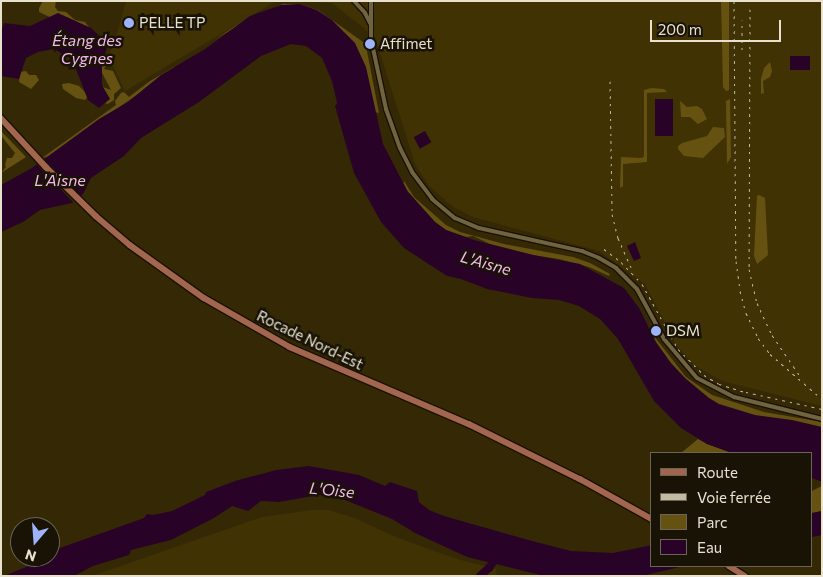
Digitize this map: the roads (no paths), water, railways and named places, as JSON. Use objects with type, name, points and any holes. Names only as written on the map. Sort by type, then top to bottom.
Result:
[{"type":"main road","name":"Rocade Nord-Est","points":[[1,118],[46,167],[96,216],[137,250],[204,298],[290,347],[469,424],[580,479],[650,518]]},
{"type":"main road","points":[[731,567],[745,576]]},
{"type":"street","points":[[372,25],[357,3],[369,1],[372,25],[371,39],[391,124],[412,172],[432,200],[455,218],[479,228],[582,251],[599,258],[616,268],[637,289],[674,353],[703,382],[744,400],[822,419]]},
{"type":"water","name":"L'Aisne","points":[[299,4],[317,10],[332,20],[355,43],[366,67],[383,144],[408,192],[435,222],[446,230],[474,240],[533,255],[580,264],[624,288],[639,308],[656,342],[671,363],[685,378],[709,398],[719,404],[755,415],[792,420],[822,427],[822,482],[813,478],[813,452],[729,452],[707,444],[681,428],[654,401],[618,339],[600,319],[579,306],[559,300],[532,298],[487,289],[447,276],[404,248],[381,222],[354,173],[335,106],[337,103],[332,81],[322,58],[306,46],[291,44],[261,56],[199,102],[141,138],[124,156],[91,178],[83,194],[72,203],[40,210],[23,222],[1,232],[1,185],[32,168],[99,119],[128,102],[161,75],[205,49],[250,16],[281,5]]},
{"type":"water","name":"Étang des Cygnes","points":[[58,13],[91,28],[108,44],[102,66],[102,85],[110,99],[99,108],[88,100],[72,59],[54,49],[38,52],[26,58],[19,79],[1,76],[1,32],[4,23],[30,26]]},
{"type":"water","points":[[790,56],[810,56],[810,70],[790,70]]},
{"type":"water","points":[[655,99],[673,99],[673,136],[655,136]]},
{"type":"water","points":[[425,131],[431,142],[420,149],[414,137]]},
{"type":"water","points":[[635,242],[641,258],[634,261],[627,246]]},
{"type":"water","name":"L'Oise","points":[[309,466],[359,475],[385,486],[390,482],[417,491],[419,502],[429,510],[444,516],[571,551],[613,553],[650,545],[650,567],[680,567],[642,576],[544,576],[467,557],[415,533],[392,519],[345,500],[319,495],[279,502],[261,501],[248,511],[232,506],[214,518],[171,540],[131,550],[129,555],[93,566],[74,576],[4,576],[26,567],[60,567],[60,548],[144,518],[147,514],[153,515],[172,511],[205,495],[206,492],[235,481],[276,470]]},
{"type":"water","points":[[822,511],[822,535],[813,537],[813,513]]},
{"type":"waterway","points":[[480,576],[489,568],[498,554]]},
{"type":"railway","points":[[734,1],[736,261],[740,291],[746,313],[758,338],[770,354],[822,399]]},
{"type":"railway","points":[[750,9],[749,269],[757,303],[772,335],[800,376]]},
{"type":"railway","points":[[742,20],[742,50]]},
{"type":"railway","points":[[610,81],[612,214],[618,238],[631,267]]},
{"type":"railway","points":[[604,249],[621,262],[642,284],[678,349],[704,375],[719,384],[746,392],[822,409]]},
{"type":"place","name":"PELLE TP","points":[[129,23]]},
{"type":"place","name":"Affimet","points":[[370,44]]},
{"type":"place","name":"DSM","points":[[656,331]]}]
